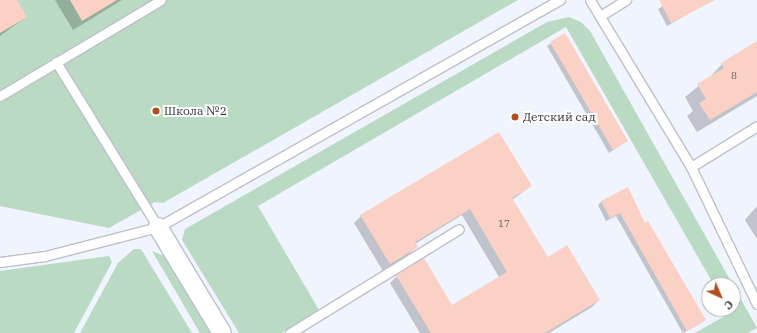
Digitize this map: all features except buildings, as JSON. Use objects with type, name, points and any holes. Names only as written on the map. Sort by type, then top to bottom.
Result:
[{"type":"street","points":[[158,227],[222,333]]},
{"type":"lane","points":[[0,96],[161,0]]},
{"type":"lane","points":[[0,262],[45,256],[158,227],[560,0]]},
{"type":"lane","points":[[590,0],[691,168],[757,304]]},
{"type":"lane","points":[[600,16],[626,0]]},
{"type":"lane","points":[[56,62],[158,227]]},
{"type":"lane","points":[[691,168],[757,126]]},
{"type":"lane","points":[[290,333],[460,229]]},
{"type":"green space","name":"Школа №2","points":[[0,0],[518,0],[163,203],[155,202],[109,228],[0,206]]},
{"type":"green space","points":[[569,17],[581,22],[590,31],[728,277],[709,277],[566,27],[258,206],[319,310],[282,333],[239,333],[182,240],[185,229],[547,22]]},
{"type":"green space","points":[[134,249],[141,249],[192,333],[80,333],[118,263]]},
{"type":"green space","points":[[152,251],[162,255],[170,262],[214,333],[200,333]]},
{"type":"green space","points":[[109,256],[112,262],[74,333],[0,333],[0,271]]},
{"type":"green space","points":[[741,299],[757,328],[748,333],[695,333],[723,317],[741,317]]},
{"type":"place","name":"Школа №2","points":[[156,111]]},
{"type":"place","name":"Детский сад","points":[[515,117]]}]
